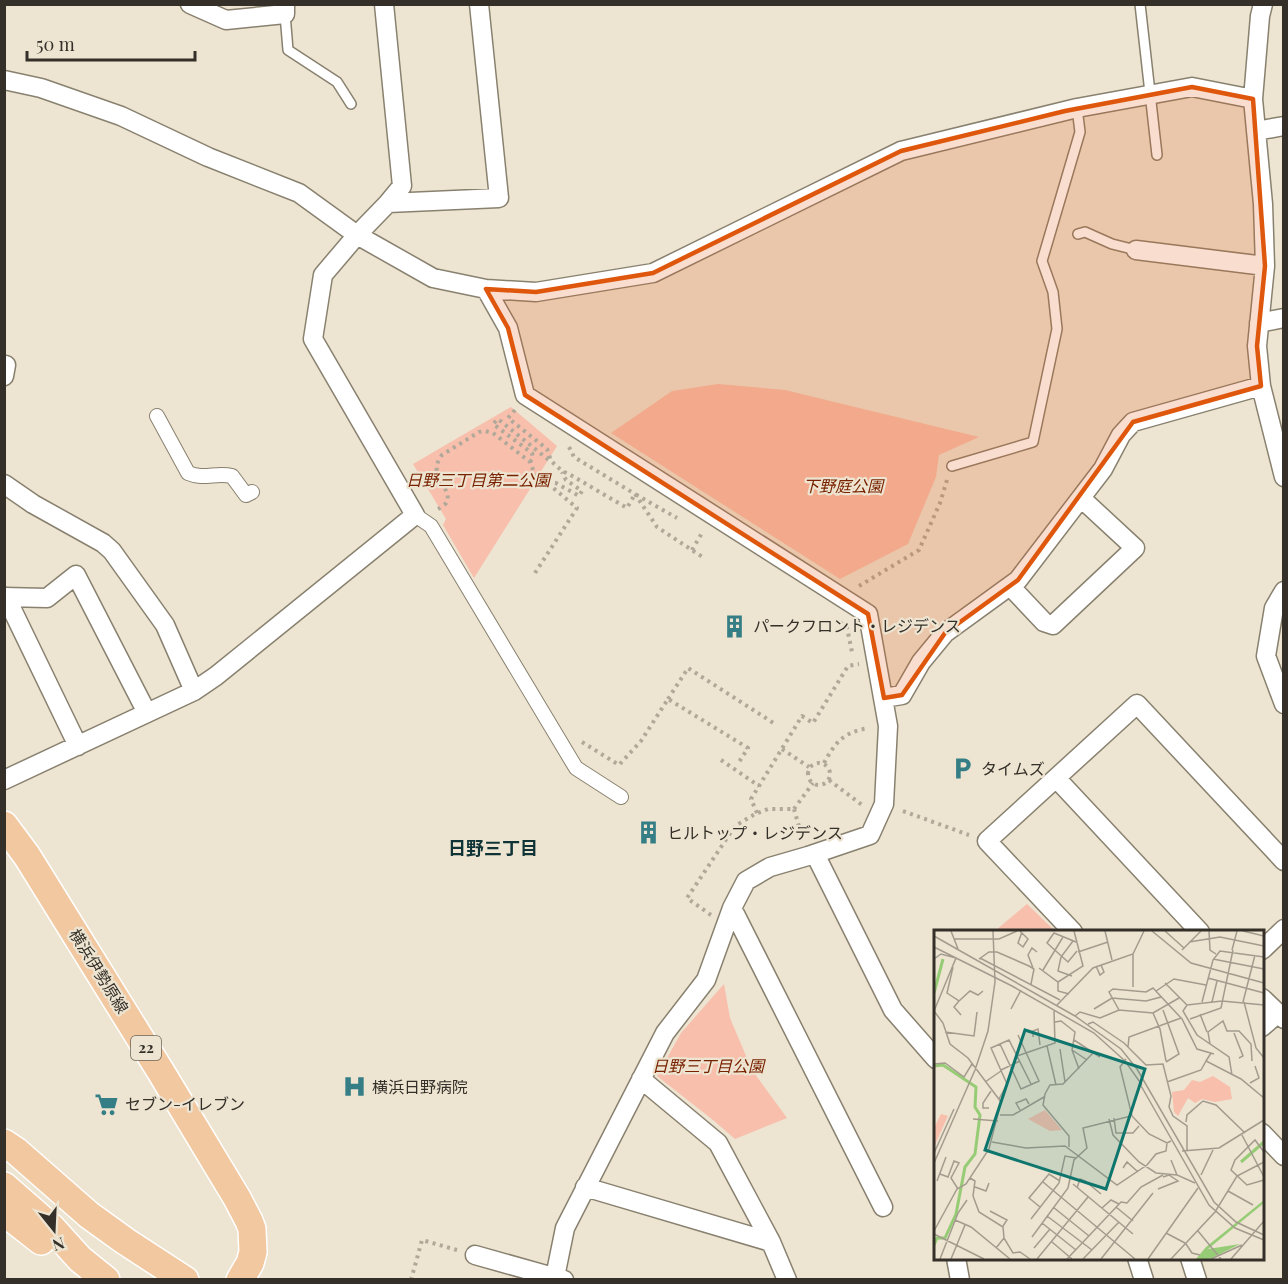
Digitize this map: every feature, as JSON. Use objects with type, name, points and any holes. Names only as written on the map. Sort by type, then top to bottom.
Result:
[{"type":"main road","name":"横浜伊勢原線","points":[[4,825],[27,856],[161,1072],[249,1221],[253,1237],[253,1252],[250,1263],[240,1280]]},
{"type":"main road","points":[[8,1143],[90,1215],[185,1280]]},
{"type":"main road","points":[[4,1186],[52,1228],[80,1259],[106,1280]]},
{"type":"main road","points":[[4,1212],[41,1242],[80,1259]]},
{"type":"street","points":[[190,4],[226,20],[285,9]]},
{"type":"street","points":[[384,4],[402,186],[323,274],[314,339],[418,517],[430,526],[576,768],[621,796]]},
{"type":"street","points":[[388,203],[499,198],[479,4]]},
{"type":"street","points":[[1263,4],[1253,99],[1263,204],[1265,266],[1257,346],[1261,386],[1284,477]]},
{"type":"street","points":[[4,80],[41,87],[120,116],[208,157],[299,193],[357,235],[433,278],[486,289],[536,292],[653,273],[901,151],[1077,108],[1192,87],[1253,99]]},
{"type":"street","points":[[1256,130],[1284,126]]},
{"type":"street","points":[[1136,250],[1265,266]]},
{"type":"street","points":[[475,1255],[560,1278],[565,1228],[665,1033],[706,980],[729,916],[746,881],[770,867],[870,835],[884,804],[888,726],[868,614],[525,395],[508,328],[486,289]]},
{"type":"street","points":[[1259,323],[1284,318]]},
{"type":"street","points":[[884,698],[902,695],[921,662],[945,633],[1018,580],[1103,469],[1121,435],[1133,422],[1261,386]]},
{"type":"street","points":[[157,416],[188,472],[196,477],[225,474],[232,476],[246,495],[252,492]]},
{"type":"street","points":[[4,484],[33,504],[103,543],[112,551],[165,625],[194,691]]},
{"type":"street","points":[[1010,586],[1044,622],[1053,625],[1135,548],[1081,498]]},
{"type":"street","points":[[4,780],[194,691],[418,517]]},
{"type":"street","points":[[78,746],[5,597],[46,598],[76,575],[147,714]]},
{"type":"street","points":[[1284,591],[1274,608],[1266,656],[1284,704]]},
{"type":"street","points":[[1071,930],[987,841],[1137,704],[1284,861]]},
{"type":"street","points":[[1056,778],[1198,930]]},
{"type":"street","points":[[812,855],[892,1010],[934,1057]]},
{"type":"street","points":[[729,916],[882,1207]]},
{"type":"street","points":[[1264,949],[1284,929]]},
{"type":"street","points":[[1264,999],[1280,1017],[1264,1026]]},
{"type":"street","points":[[641,1079],[718,1143],[771,1242],[787,1280]]},
{"type":"street","points":[[1264,1134],[1284,1156]]},
{"type":"street","points":[[585,1187],[771,1242]]},
{"type":"street","points":[[956,1260],[960,1280]]},
{"type":"street","points":[[1138,1260],[1144,1280]]},
{"type":"street","points":[[1191,1260],[1197,1280]]},
{"type":"lane","points":[[1140,4],[1157,155]]},
{"type":"lane","points":[[285,9],[288,50],[338,82],[351,104]]},
{"type":"lane","points":[[952,466],[1033,442],[1057,329],[1053,292],[1042,261],[1053,237],[1080,132],[1077,108]]},
{"type":"lane","points":[[1078,234],[1085,232],[1112,244],[1136,250]]},
{"type":"path","points":[[516,409],[508,418],[547,449],[551,461]]},
{"type":"path","points":[[530,462],[533,458],[532,453],[493,424],[498,419],[562,471],[627,508],[635,494]]},
{"type":"path","points":[[418,517],[446,504],[448,499],[436,470],[438,460],[442,455],[479,432],[493,433],[530,462],[539,478],[577,508],[535,573]]},
{"type":"path","points":[[568,445],[574,457],[683,522]]},
{"type":"path","points":[[840,597],[919,550],[940,503],[952,466]]},
{"type":"path","points":[[544,481],[556,483],[579,496],[582,491],[566,480],[562,471]]},
{"type":"path","points":[[635,494],[657,526],[704,558]]},
{"type":"path","points":[[692,550],[702,533],[693,528]]},
{"type":"path","points":[[838,621],[847,628],[855,665]]},
{"type":"path","points":[[758,813],[751,799],[802,716],[813,723],[848,666],[877,660]]},
{"type":"path","points":[[580,741],[619,765],[641,741],[688,668],[775,724]]},
{"type":"path","points":[[668,699],[748,748],[739,762]]},
{"type":"path","points":[[824,763],[833,746],[850,733],[867,728],[888,726]]},
{"type":"path","points":[[782,749],[809,767]]},
{"type":"path","points":[[721,760],[759,786]]},
{"type":"path","points":[[816,762],[824,763],[830,768],[829,780],[825,784],[813,783],[808,776],[809,767],[816,762]]},
{"type":"path","points":[[829,780],[857,800]]},
{"type":"path","points":[[794,809],[813,783]]},
{"type":"path","points":[[884,804],[949,828]]},
{"type":"path","points":[[729,916],[687,898],[735,826],[768,809],[794,809]]},
{"type":"path","points":[[794,809],[812,855]]},
{"type":"path","points":[[411,1280],[422,1240],[475,1255]]},
{"type":"highlighted area","points":[[1192,87],[1253,99],[1265,266],[1257,346],[1261,386],[1133,422],[1018,580],[945,633],[902,695],[884,698],[868,614],[525,395],[508,328],[486,289],[536,292],[653,273],[901,151],[1065,111]]},
{"type":"green space","name":"下野庭公園","points":[[718,384],[785,390],[979,437],[939,455],[936,477],[908,544],[840,579],[611,433],[672,391]]},
{"type":"green space","name":"日野三丁目第二公園","points":[[511,407],[557,446],[474,578],[443,525],[446,519],[413,464]]},
{"type":"green space","points":[[1027,904],[1054,930],[996,930]]},
{"type":"green space","name":"日野三丁目公園","points":[[724,984],[730,1018],[752,1070],[787,1118],[735,1139],[657,1076],[681,1033]]},
{"type":"place","name":"パークフロント・レジデンス","points":[[735,626]]},
{"type":"place","name":"タイムズ","points":[[963,769]]},
{"type":"place","name":"ヒルトップ・レジデンス","points":[[649,833]]},
{"type":"place","name":"横浜日野病院","points":[[354,1087]]},
{"type":"place","name":"セブン-イレブン","points":[[107,1104]]},
{"type":"district","name":"日野三丁目","points":[[493,849]]}]
